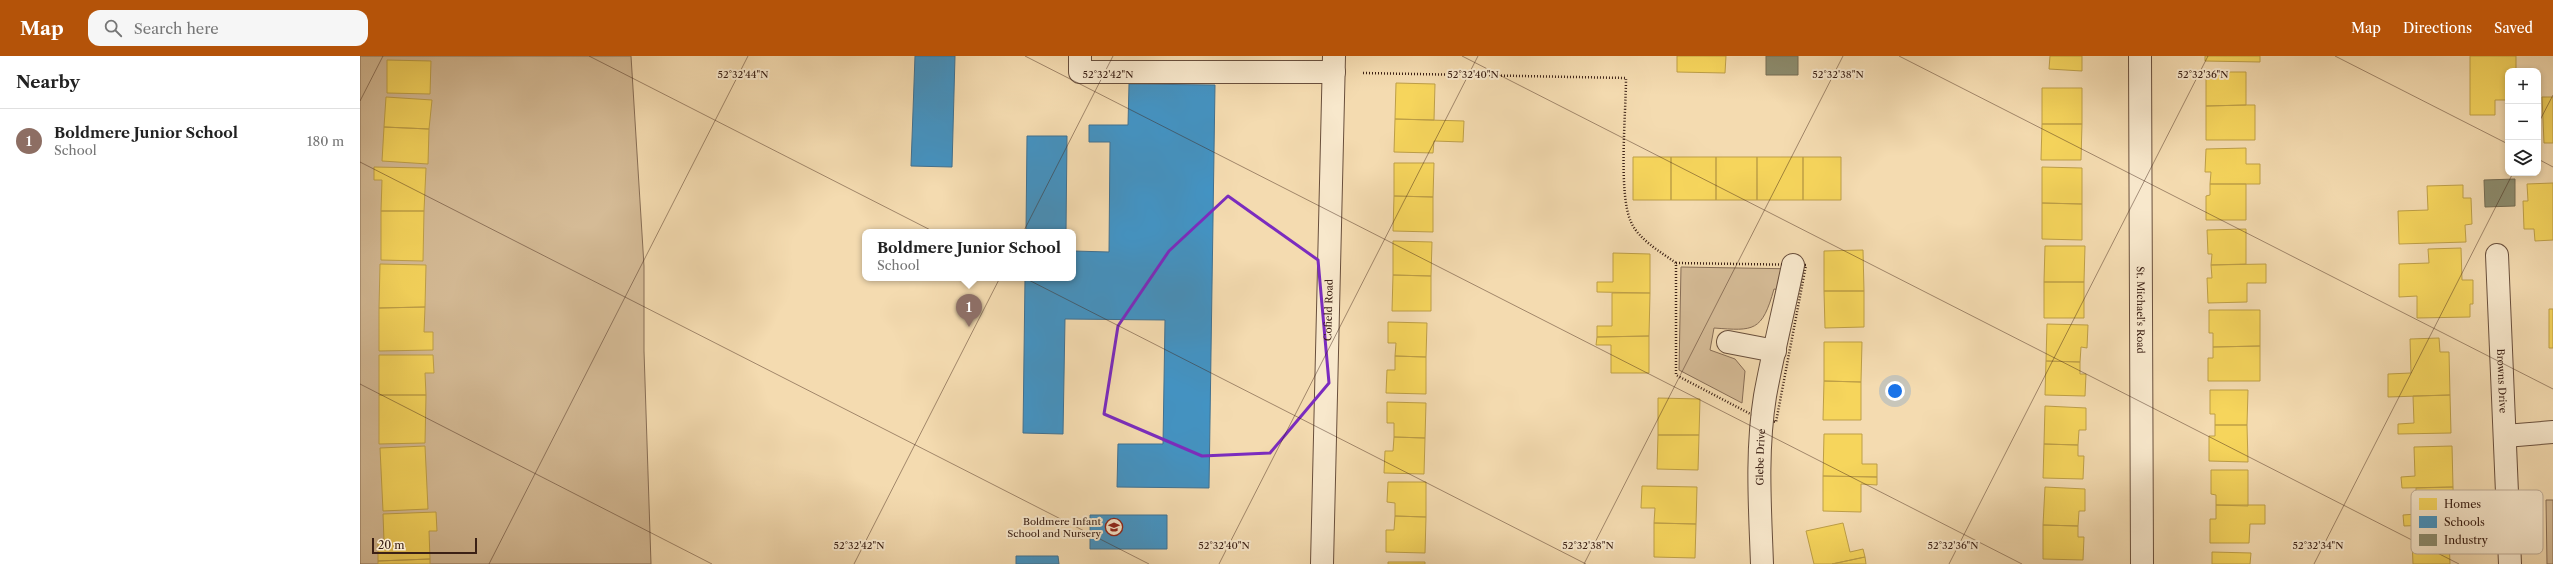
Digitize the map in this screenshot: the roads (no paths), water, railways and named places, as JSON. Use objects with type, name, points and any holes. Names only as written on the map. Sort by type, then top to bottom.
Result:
[{"type":"street","points":[[1080,56],[1080,72],[1334,64]]},
{"type":"street","name":"St. Michael's Road","points":[[2140,56],[2142,564]]},
{"type":"street","name":"Cofield Road","points":[[1322,564],[1334,64]]},
{"type":"street","name":"Browns Drive","points":[[2497,255],[2502,325],[2507,490]]},
{"type":"street","name":"Glebe Drive","points":[[1762,564],[1758,473],[1765,396],[1793,265]]},
{"type":"street","points":[[1728,342],[1775,351]]},
{"type":"street","points":[[2505,436],[2553,432]]},
{"type":"street","name":"Browns Drive","points":[[2510,554],[2510,564]]},
{"type":"place","name":"Boldmere Junior School","points":[[969,327]]},
{"type":"place","name":"Boldmere Infant School and Nursery","points":[[1114,527]]}]
